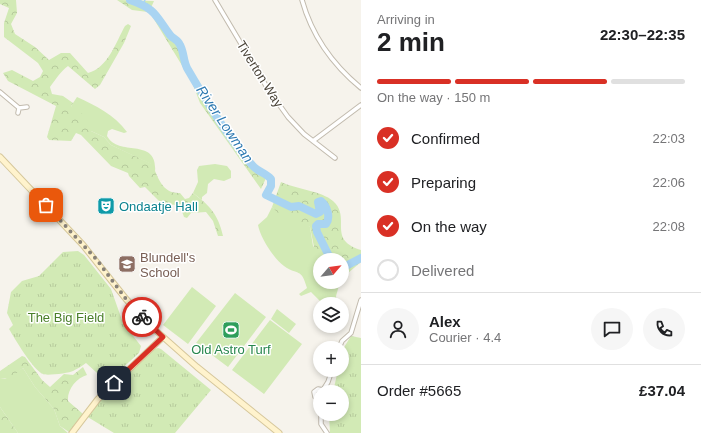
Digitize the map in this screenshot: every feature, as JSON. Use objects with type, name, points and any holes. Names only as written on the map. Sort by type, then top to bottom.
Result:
[{"type":"street","name":"Tiverton Way","points":[[215,0],[276,101],[293,124],[336,158]]},
{"type":"street","points":[[302,0],[310,24],[324,48],[340,69],[361,88]]},
{"type":"street","points":[[0,92],[19,108]]},
{"type":"street","points":[[313,141],[361,105]]},
{"type":"street","points":[[19,108],[27,106]]},
{"type":"street","points":[[18,113],[19,108]]},
{"type":"street","points":[[0,157],[83,245],[130,303],[163,337],[279,433]]},
{"type":"street","points":[[342,341],[351,333],[361,300]]},
{"type":"street","points":[[72,433],[94,402],[163,337]]},
{"type":"street","points":[[321,421],[326,433]]},
{"type":"green space","points":[[0,0],[16,0],[17,13],[11,24],[15,34],[35,47],[49,60],[61,53],[70,53],[88,73],[101,66],[111,54],[125,26],[128,24],[131,26],[124,43],[100,85],[95,89],[68,66],[60,73],[50,87],[52,94],[63,96],[73,103],[71,106],[91,120],[91,131],[104,137],[111,145],[152,164],[162,184],[169,191],[180,193],[185,199],[189,198],[193,193],[209,207],[216,216],[223,236],[218,236],[213,221],[206,212],[191,213],[187,218],[184,217],[180,208],[177,206],[164,206],[145,187],[140,188],[128,173],[111,166],[81,135],[76,133],[71,141],[49,140],[47,137],[56,106],[8,81],[3,73],[12,70],[33,81],[40,77],[43,71],[38,63],[4,37],[4,23],[9,8],[0,4]]},
{"type":"green space","points":[[117,0],[154,1],[150,10],[181,49],[184,63],[202,97],[235,146],[251,166],[266,178],[261,189],[200,103],[192,82],[152,16],[148,12],[132,10]]},
{"type":"green space","points":[[77,97],[98,107],[116,120],[127,132],[124,133],[112,129],[108,131],[107,136],[120,146],[137,149],[150,154],[154,161],[155,172],[151,164],[111,145],[104,137],[91,131],[71,106]]},
{"type":"green space","points":[[215,164],[227,166],[231,171],[231,178],[224,181],[214,179],[208,184],[207,193],[202,197],[202,200],[193,193],[198,182],[197,170],[199,166]]},
{"type":"green space","points":[[281,182],[316,192],[333,201],[340,214],[342,234],[345,240],[361,250],[361,262],[349,272],[349,253],[315,253],[310,227],[279,214],[272,207]]},
{"type":"green space","points":[[272,207],[276,211],[301,221],[310,227],[313,246],[319,253],[313,253],[313,289],[338,289],[336,297],[316,297],[311,292],[301,296],[299,294],[307,288],[303,277],[301,274],[280,263],[264,241],[259,230],[258,225],[267,217]]},
{"type":"green space","name":"The Big Field","points":[[78,251],[84,255],[111,289],[123,323],[141,346],[139,353],[107,382],[86,363],[71,372],[43,374],[29,361],[9,329],[13,325],[7,313],[11,292],[22,281],[39,276],[63,252]]},
{"type":"green space","points":[[192,287],[216,306],[188,344],[163,325]]},
{"type":"green space","name":"Old Astro Turf","points":[[235,293],[266,317],[228,367],[196,343]]},
{"type":"green space","points":[[277,309],[296,324],[289,333],[271,319]]},
{"type":"green space","points":[[270,320],[302,344],[264,394],[232,370]]},
{"type":"green space","points":[[351,336],[361,338],[361,433],[330,433],[329,421],[349,421],[349,385],[335,385],[336,377],[349,377],[348,341]]},
{"type":"green space","points":[[158,348],[211,390],[175,433],[114,433],[86,416],[93,407],[149,351]]},
{"type":"green space","points":[[22,356],[25,357],[42,380],[50,387],[64,374],[73,375],[83,367],[87,375],[79,379],[73,385],[69,393],[68,401],[83,414],[69,432],[60,426],[54,409],[35,387],[23,368],[10,378],[0,379],[0,371]]},
{"type":"green space","points":[[23,368],[35,387],[54,409],[60,426],[68,433],[18,433],[0,407],[0,379],[5,379]]},
{"type":"green space","points":[[0,407],[18,433],[0,433]]},
{"type":"waterway","name":"River Lowman","points":[[130,0],[145,6],[154,13],[170,35],[177,40],[182,50],[187,68],[219,121],[251,164],[271,179],[271,186],[266,195],[291,207],[299,206],[316,214],[320,212],[318,202],[321,201],[323,203],[327,209],[328,218],[326,224],[318,224],[316,226],[317,232],[328,253]]},
{"type":"waterway","name":"River Lowman","points":[[143,4],[145,0]]},
{"type":"waterway","name":"River Lowman","points":[[349,264],[361,258]]},
{"type":"way so far","points":[[46,205],[97,260],[126,299],[142,317]]},
{"type":"place","name":"Ondaatje Hall","points":[[106,206]]},
{"type":"place","name":"Blundell's School","points":[[127,264]]},
{"type":"place","name":"Old Astro Turf","points":[[231,330]]},
{"type":"route","points":[[114,383],[163,337],[142,317]]}]
